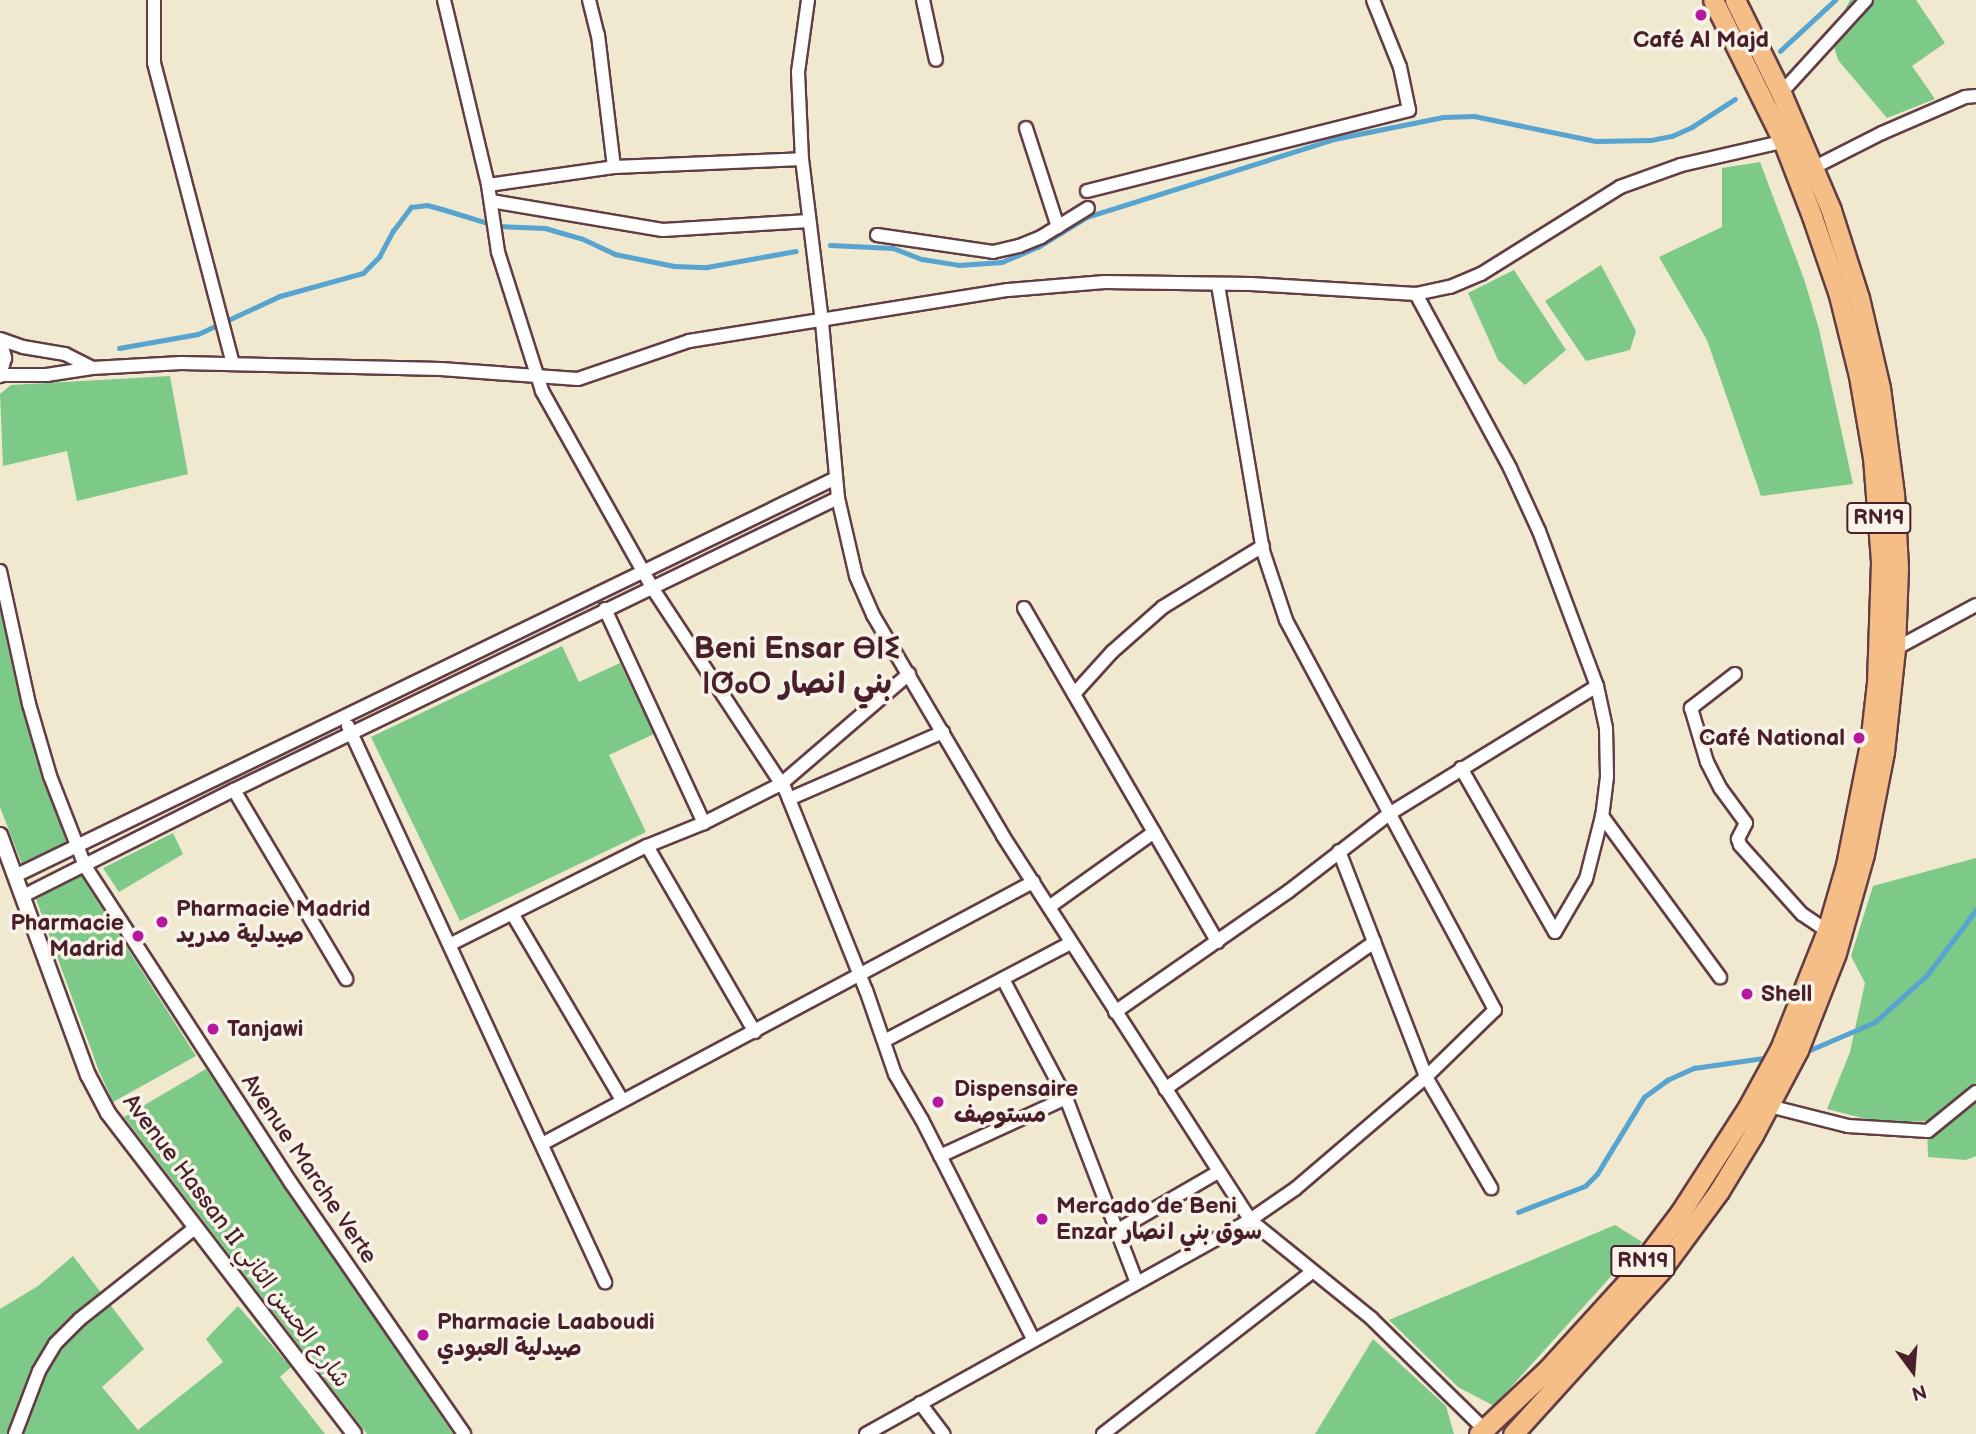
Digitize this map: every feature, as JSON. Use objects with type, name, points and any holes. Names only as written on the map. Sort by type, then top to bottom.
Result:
[{"type":"highway","name":"RN19","points":[[1489,1430],[1630,1279],[1774,1078],[1798,1050],[1836,953],[1864,854],[1884,752],[1895,649],[1896,526],[1884,411],[1859,298],[1814,167],[1792,139],[1713,0]]},
{"type":"highway","name":"RN19","points":[[1513,1434],[1661,1270],[1719,1191],[1769,1106],[1778,1052],[1826,931],[1846,865],[1870,744],[1879,659],[1881,561],[1873,458],[1859,376],[1830,268],[1796,177],[1792,139],[1781,93],[1735,0]]},
{"type":"street","points":[[154,0],[154,63],[233,364]]},
{"type":"street","points":[[444,0],[488,185],[493,231],[537,376],[653,589],[789,799],[860,976],[895,1074],[1033,1339]]},
{"type":"street","points":[[589,0],[598,35],[614,167]]},
{"type":"street","points":[[807,0],[798,72],[802,159],[822,322],[838,498],[856,576],[873,615],[1033,882],[1250,1220],[1371,1318],[1489,1430]]},
{"type":"street","points":[[923,0],[936,60]]},
{"type":"street","points":[[1087,191],[1409,110],[1400,67],[1373,0]]},
{"type":"street","points":[[1781,93],[1866,0]]},
{"type":"street","points":[[1796,177],[1941,107],[1965,97],[1976,96]]},
{"type":"street","points":[[1026,128],[1058,227]]},
{"type":"street","points":[[0,340],[5,358],[0,375],[47,375],[92,368],[181,363],[441,369],[578,379],[690,341],[822,322],[1008,290],[1105,282],[1218,286],[1251,284],[1416,295],[1450,287],[1481,274],[1620,187],[1681,165],[1792,139]]},
{"type":"street","points":[[488,185],[614,167],[802,159]]},
{"type":"street","points":[[491,205],[663,230],[809,221]]},
{"type":"street","points":[[877,235],[993,252],[1019,246],[1058,227],[1088,208]]},
{"type":"street","points":[[866,1434],[1250,1220],[1295,1189],[1426,1077],[1495,1010],[1286,620],[1263,546],[1218,286]]},
{"type":"street","points":[[1416,295],[1510,468],[1539,531],[1597,686],[1606,728],[1606,777],[1602,816],[1586,879],[1555,932],[1461,768]]},
{"type":"street","points":[[0,340],[65,354],[92,368]]},
{"type":"street","points":[[15,876],[836,478]]},
{"type":"street","points":[[23,896],[605,608],[653,589],[838,498]]},
{"type":"street","points":[[1074,694],[1112,652],[1163,607],[1263,546]]},
{"type":"street","name":"Avenue Marche Verte","points":[[0,571],[29,704],[50,776],[85,866],[292,1184],[464,1434]]},
{"type":"street","points":[[1895,649],[1976,605]]},
{"type":"street","points":[[605,608],[704,823]]},
{"type":"street","points":[[1024,608],[1218,942]]},
{"type":"street","points":[[451,944],[647,846],[704,823],[781,784],[909,674]]},
{"type":"street","points":[[1735,674],[1691,708],[1707,762],[1721,789],[1746,823],[1738,839],[1740,845],[1802,914],[1826,931]]},
{"type":"street","points":[[1115,1012],[1218,942],[1389,814],[1597,686]]},
{"type":"street","points":[[344,718],[451,944],[605,1282]]},
{"type":"street","points":[[789,799],[943,732]]},
{"type":"street","points":[[234,790],[346,979]]},
{"type":"street","points":[[1602,816],[1720,976]]},
{"type":"street","points":[[1049,907],[1154,832]]},
{"type":"street","name":"Avenue Hassan II شارع الحسن الثاني","points":[[0,835],[98,1095],[122,1134],[354,1434]]},
{"type":"street","points":[[647,846],[755,1032]]},
{"type":"street","points":[[1339,851],[1426,1077],[1491,1188]]},
{"type":"street","points":[[542,1144],[1033,882]]},
{"type":"street","points":[[513,915],[622,1100]]},
{"type":"street","points":[[1165,1089],[1374,942]]},
{"type":"street","points":[[884,1041],[1072,943]]},
{"type":"street","points":[[1003,979],[1066,1098],[1137,1283]]},
{"type":"street","points":[[1769,1106],[1848,1126],[1928,1131],[1976,1092]]},
{"type":"street","points":[[940,1156],[1066,1098]]},
{"type":"street","points":[[1083,1179],[1095,1172]]},
{"type":"street","points":[[1118,1230],[1218,1172]]},
{"type":"street","points":[[15,1434],[39,1371],[55,1344],[80,1319],[195,1228]]},
{"type":"street","points":[[1103,1434],[1312,1272]]},
{"type":"street","points":[[920,1403],[943,1434]]},
{"type":"green space","points":[[1850,0],[1916,0],[1945,43],[1912,66],[1935,99],[1887,118],[1838,60],[1831,36]]},
{"type":"green space","points":[[1760,162],[1804,279],[1819,329],[1853,484],[1761,496],[1707,340],[1659,257],[1722,227],[1722,168]]},
{"type":"green space","points":[[1601,265],[1636,331],[1630,350],[1586,361],[1545,301]]},
{"type":"green space","points":[[1514,270],[1566,350],[1525,385],[1498,360],[1468,293]]},
{"type":"green space","points":[[170,376],[188,474],[77,501],[67,451],[3,466],[0,394],[11,385]]},
{"type":"green space","points":[[0,605],[26,723],[68,847],[23,867],[0,807]]},
{"type":"green space","points":[[562,646],[579,682],[620,663],[654,734],[609,755],[646,832],[460,921],[371,737]]},
{"type":"green space","points":[[173,833],[183,854],[119,892],[103,868]]},
{"type":"green space","points":[[1976,858],[1976,1156],[1966,1160],[1928,1157],[1927,1121],[1882,1123],[1827,1109],[1850,1052],[1865,983],[1851,956],[1873,886]]},
{"type":"green space","points":[[80,874],[196,1056],[113,1102],[36,899]]},
{"type":"green space","points":[[206,1069],[453,1434],[367,1434],[124,1117]]},
{"type":"green space","points":[[1615,1225],[1642,1242],[1494,1406],[1458,1387],[1389,1320]]},
{"type":"green space","points":[[73,1256],[144,1349],[102,1387],[138,1430],[223,1362],[206,1339],[238,1306],[291,1367],[280,1377],[325,1434],[0,1434],[0,1309],[38,1286]]},
{"type":"green space","points":[[1373,1339],[1446,1406],[1454,1434],[1315,1434]]},
{"type":"waterway","points":[[1780,51],[1835,0]]},
{"type":"waterway","points":[[830,245],[893,248],[922,259],[959,265],[1002,262],[1038,247],[1087,217],[1334,139],[1443,117],[1474,116],[1596,141],[1651,140],[1672,136],[1692,127],[1735,99]]},
{"type":"waterway","points":[[119,348],[198,334],[280,296],[363,273],[379,257],[393,231],[411,207],[427,205],[498,226],[545,228],[581,238],[615,254],[674,266],[707,267],[796,251]]},
{"type":"waterway","points":[[1803,1053],[1875,1022],[1927,975],[1976,910]]},
{"type":"waterway","points":[[1518,1212],[1585,1186],[1597,1174],[1644,1097],[1667,1080],[1694,1068],[1770,1057]]},
{"type":"place","name":"Café Al Majd","points":[[1701,15]]},
{"type":"place","name":"Café National","points":[[1859,738]]},
{"type":"place","name":"Pharmacie Madrid صيدلية مدريد","points":[[162,922]]},
{"type":"place","name":"Pharmacie Madrid","points":[[138,936]]},
{"type":"place","name":"Shell","points":[[1747,994]]},
{"type":"place","name":"Tanjawi","points":[[213,1029]]},
{"type":"place","name":"Dispensaire مستوصف","points":[[938,1102]]},
{"type":"place","name":"Mercado de Beni Enzar سوق بني انصار","points":[[1042,1219]]},
{"type":"place","name":"Pharmacie Laaboudi صيدلية العبودي","points":[[423,1335]]},
{"type":"district","name":"Beni Ensar ⴱⵏⵉ ⵏⵚⴰⵔ بني انصار","points":[[797,666]]}]
